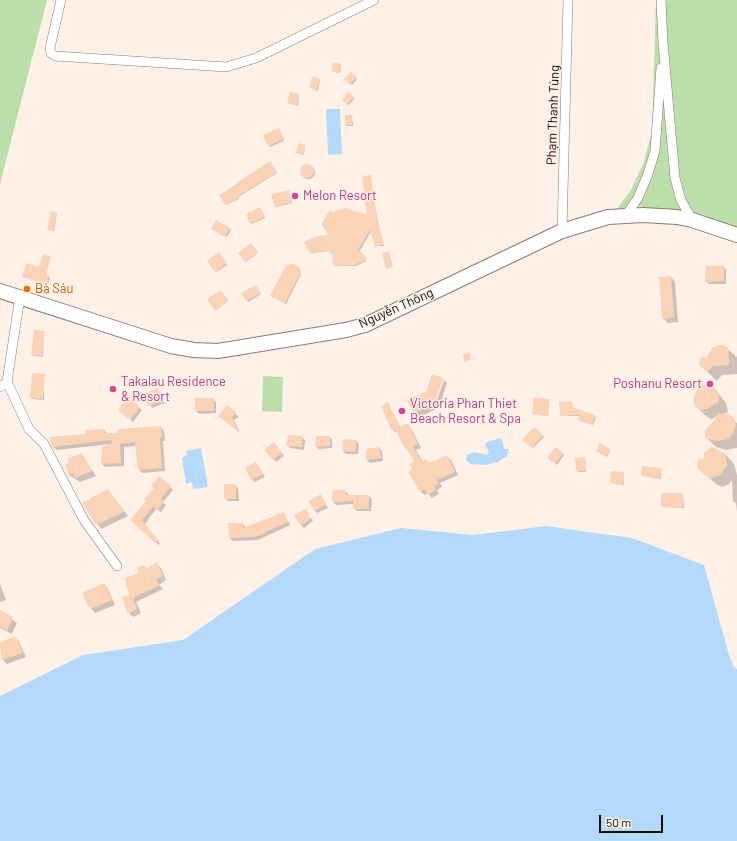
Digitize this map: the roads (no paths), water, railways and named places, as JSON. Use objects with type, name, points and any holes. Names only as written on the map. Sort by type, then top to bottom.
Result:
[{"type":"main road","name":"Nguyễn Thông","points":[[0,290],[171,346],[194,350],[218,350],[346,330],[365,324],[562,231],[590,221],[626,215],[658,215],[692,220],[737,235]]},
{"type":"street","points":[[61,0],[50,48],[51,53],[55,56],[226,67],[256,58],[374,0]]},
{"type":"street","name":"Phạm Thanh Tùng","points":[[562,231],[568,0]]},
{"type":"street","points":[[661,0],[663,43],[675,178],[681,200],[692,220]]},
{"type":"street","points":[[626,215],[640,192],[655,151],[663,43]]},
{"type":"street","points":[[20,296],[4,384],[29,429],[44,444],[84,520],[117,566]]},
{"type":"water","points":[[326,109],[340,109],[342,154],[328,155]]},
{"type":"water","points":[[500,438],[503,442],[504,449],[509,449],[507,456],[498,462],[485,465],[471,464],[466,460],[467,455],[474,452],[487,455],[489,452],[485,445],[487,442]]},
{"type":"water","points":[[201,448],[208,487],[193,489],[192,482],[186,484],[182,458],[187,455],[186,451]]},
{"type":"water","points":[[546,526],[632,538],[704,565],[729,655],[734,667],[737,669],[737,841],[0,841],[0,696],[83,655],[183,640],[315,549],[401,528],[473,535]]},
{"type":"place","name":"Melon Resort","points":[[295,196]]},
{"type":"place","name":"Bà Sáu","points":[[27,289]]},
{"type":"place","name":"Poshanu Resort","points":[[710,384]]},
{"type":"place","name":"Takalau Residence & Resort","points":[[113,389]]},
{"type":"place","name":"Victoria Phan Thiet Beach Resort & Spa","points":[[402,411]]}]
